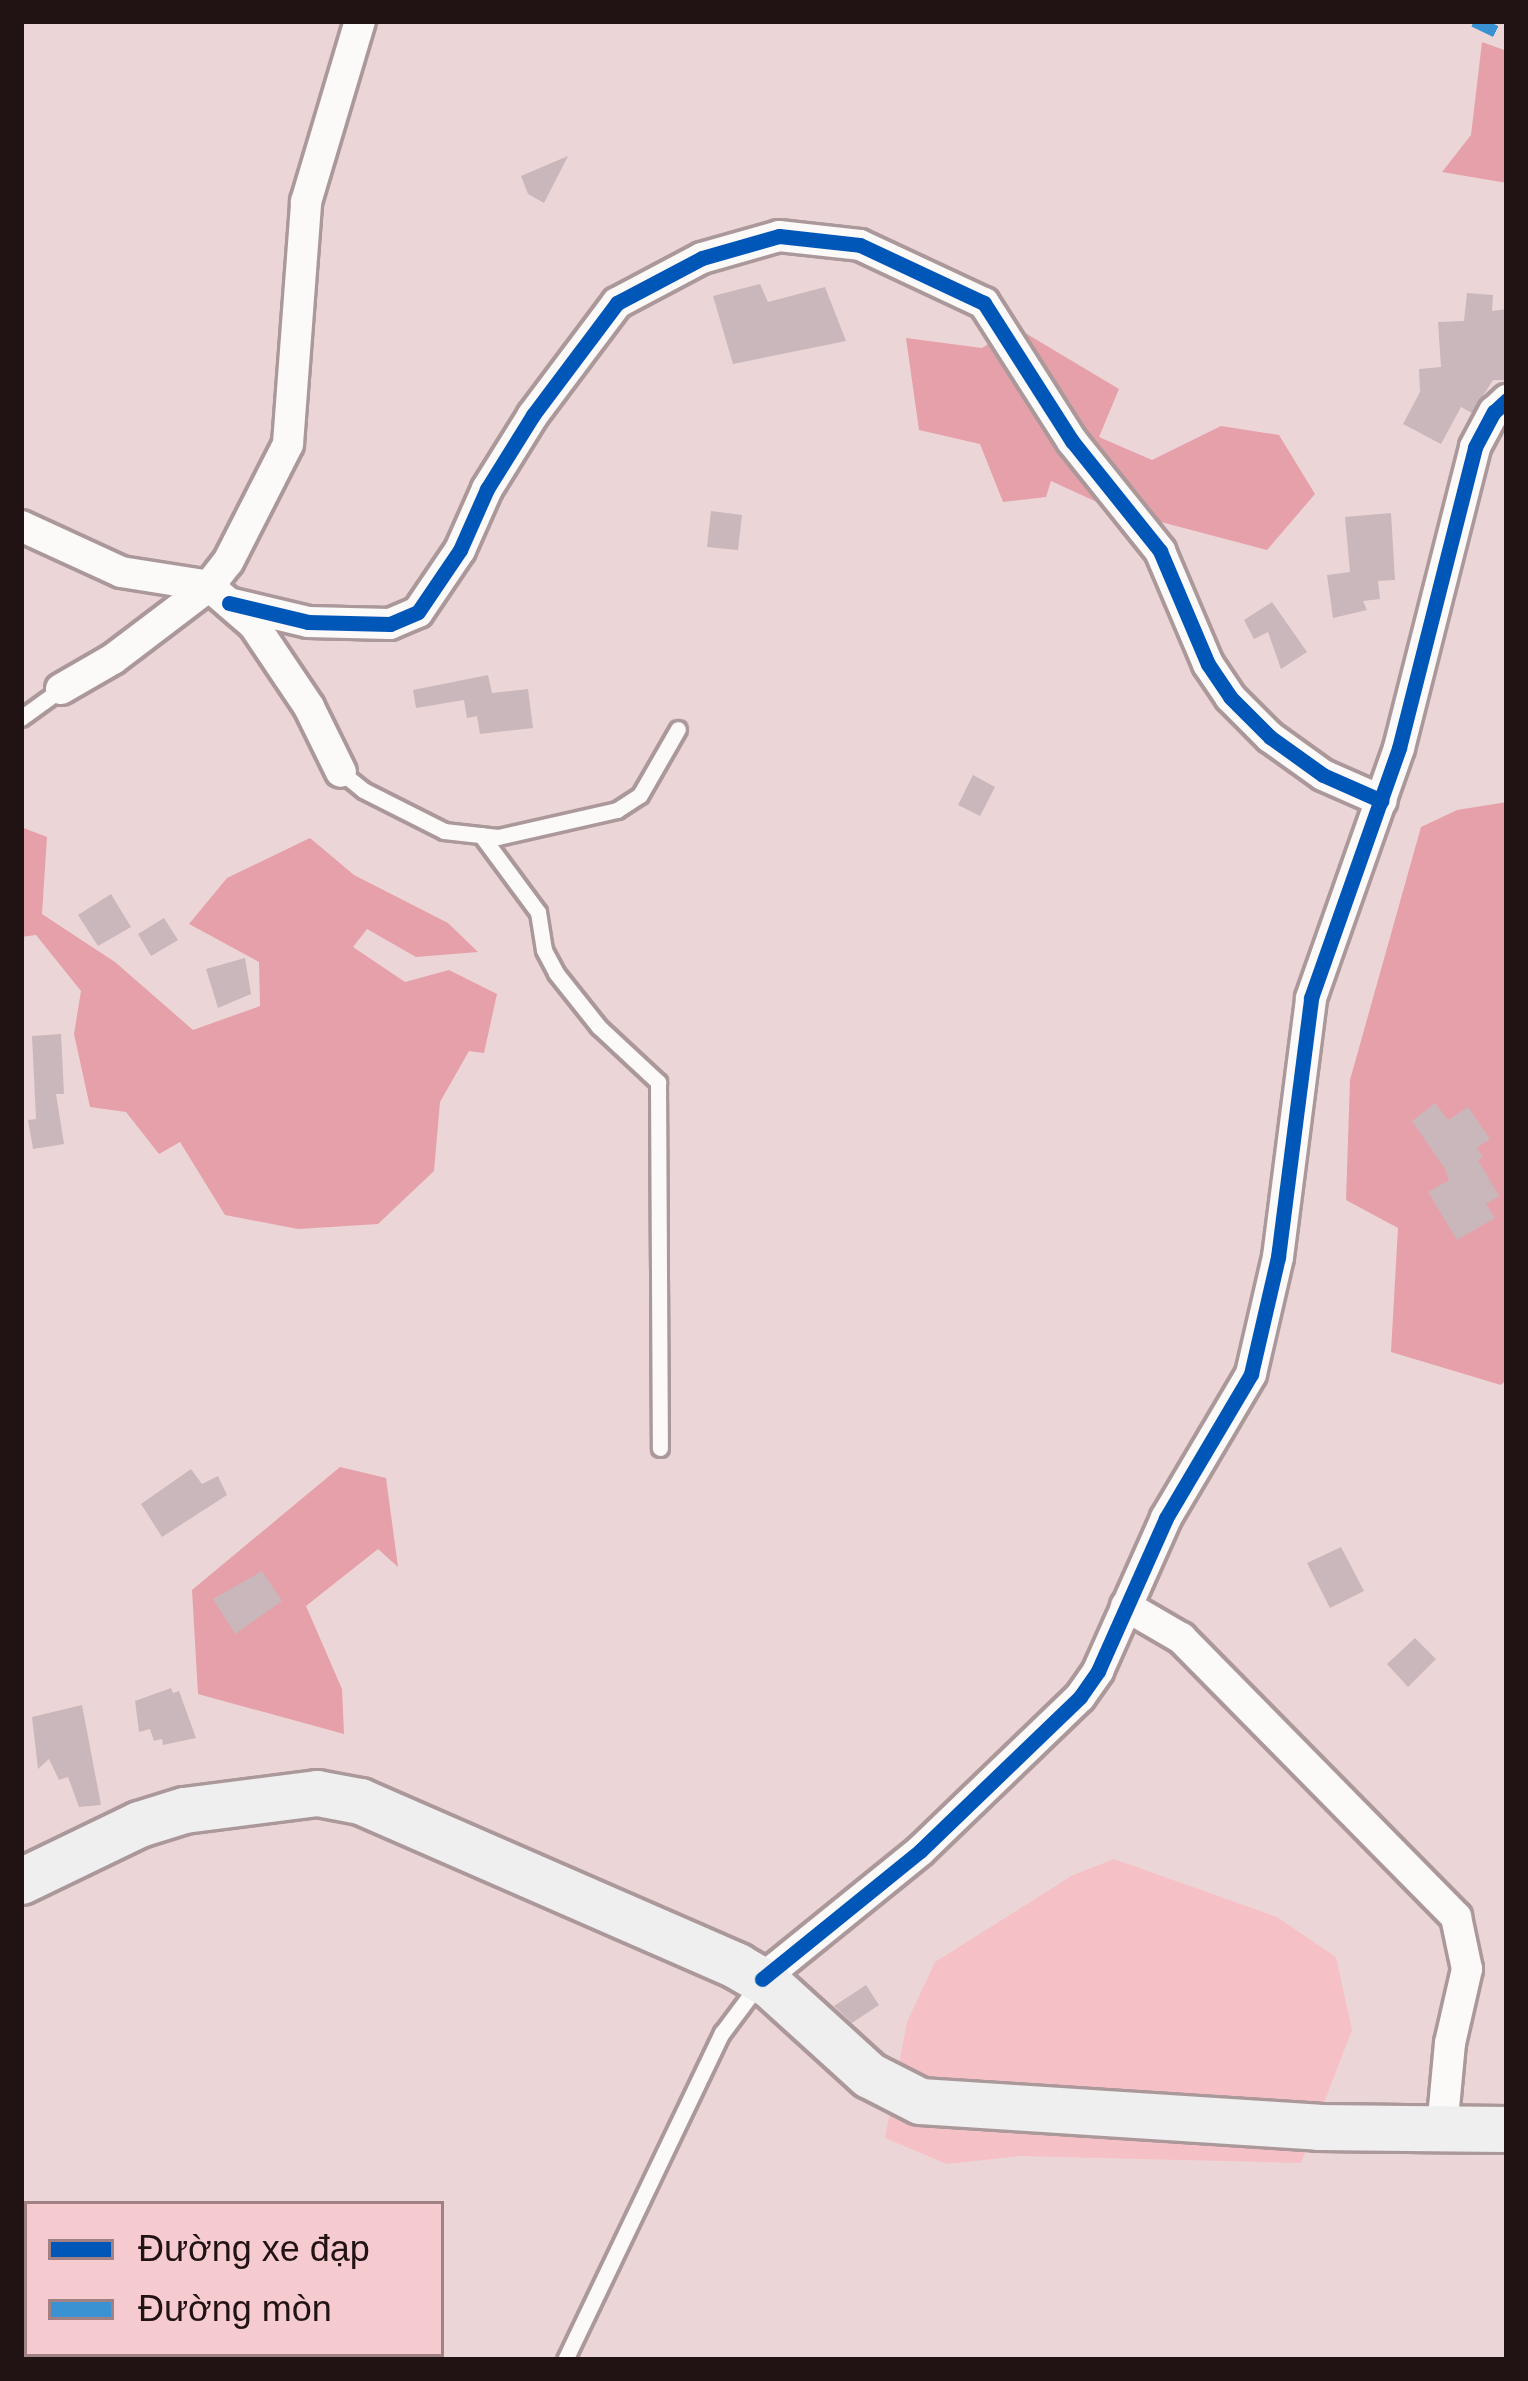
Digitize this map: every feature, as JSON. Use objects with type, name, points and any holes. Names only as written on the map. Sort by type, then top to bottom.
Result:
[{"type":"street","points":[[61,688],[219,595],[228,562],[288,444],[306,202],[360,21]]},
{"type":"street","points":[[21,526],[121,572],[308,622],[390,624],[418,612],[460,550],[487,489],[532,416],[616,303],[702,258],[779,236],[860,245],[985,303],[1072,441],[1160,551],[1208,664],[1230,697],[1270,736],[1324,775],[1382,800]]},
{"type":"street","points":[[762,1979],[920,1851],[1058,1722],[1091,1684],[1166,1518],[1261,1351],[1311,998],[1382,800],[1475,447],[1494,412],[1507,400]]},
{"type":"street","points":[[219,595],[254,625],[309,707],[340,772]]},
{"type":"street","points":[[1126,1606],[1181,1638],[1456,1917],[1467,1969],[1450,2043],[1442,2129]]},
{"type":"street","points":[[21,1881],[139,1824],[184,1810],[317,1793],[360,1801],[762,1979],[869,2075],[920,2102],[1294,2126],[1507,2129]]},
{"type":"lane","points":[[21,718],[61,688]]},
{"type":"lane","points":[[340,772],[363,790],[463,837],[540,830],[567,817],[617,810],[640,795],[678,728]]},
{"type":"lane","points":[[481,836],[538,912],[544,950],[556,973],[599,1027],[658,1082],[660,1448]]},
{"type":"lane","points":[[565,2360],[722,2032],[762,1979]]},
{"type":"shaded area","points":[[1482,42],[1507,51],[1507,183],[1442,172],[1471,135]]},
{"type":"shaded area","points":[[1015,327],[1119,389],[1099,437],[1152,460],[1221,426],[1279,435],[1315,494],[1267,550],[1112,509],[1051,481],[1046,497],[1003,502],[980,444],[919,430],[906,338],[982,348]]},
{"type":"shaded area","points":[[1507,802],[1507,1379],[1501,1385],[1391,1352],[1398,1228],[1346,1200],[1350,1080],[1421,827],[1457,810]]},
{"type":"shaded area","points":[[21,827],[47,837],[42,914],[115,962],[193,1030],[260,1006],[259,962],[189,924],[227,878],[310,838],[354,875],[448,923],[478,952],[416,957],[367,929],[353,947],[405,982],[449,970],[497,994],[484,1053],[469,1051],[440,1102],[434,1171],[378,1224],[298,1229],[225,1215],[180,1142],[159,1154],[126,1112],[90,1107],[74,1034],[81,991],[36,935],[21,937]]},
{"type":"shaded area","points":[[340,1467],[386,1478],[398,1567],[378,1549],[306,1606],[342,1689],[344,1734],[198,1694],[192,1590]]},
{"type":"shaded area","points":[[1114,1859],[1277,1917],[1336,1957],[1352,2030],[1301,2163],[1020,2156],[947,2164],[885,2138],[907,2022],[935,1962],[1073,1875]]},
{"type":"building","points":[[568,156],[544,203],[528,194],[521,176]]},
{"type":"building","points":[[760,284],[768,302],[825,287],[846,341],[733,364],[713,296]]},
{"type":"building","points":[[1467,293],[1493,295],[1492,311],[1507,309],[1507,380],[1493,380],[1472,413],[1461,407],[1441,444],[1403,424],[1420,392],[1419,369],[1441,367],[1438,322],[1464,321]]},
{"type":"building","points":[[711,511],[742,515],[738,550],[707,547]]},
{"type":"building","points":[[1391,513],[1395,580],[1378,581],[1380,599],[1363,601],[1367,610],[1333,618],[1327,575],[1350,572],[1345,517]]},
{"type":"building","points":[[1272,602],[1307,652],[1281,669],[1268,632],[1254,639],[1244,620]]},
{"type":"building","points":[[488,675],[492,693],[528,689],[533,728],[480,734],[477,716],[467,718],[464,700],[416,708],[413,690]]},
{"type":"building","points":[[973,775],[995,787],[980,816],[958,805]]},
{"type":"building","points":[[111,894],[131,927],[98,946],[78,915]]},
{"type":"building","points":[[164,918],[178,940],[151,956],[138,934]]},
{"type":"building","points":[[245,958],[251,994],[218,1008],[206,969]]},
{"type":"building","points":[[61,1034],[64,1094],[56,1094],[64,1144],[33,1149],[28,1120],[36,1119],[32,1036]]},
{"type":"building","points":[[1435,1103],[1448,1120],[1468,1107],[1490,1139],[1477,1148],[1483,1157],[1478,1160],[1499,1196],[1486,1204],[1495,1218],[1457,1240],[1428,1192],[1449,1180],[1445,1169],[1412,1121]]},
{"type":"building","points":[[191,1469],[202,1484],[218,1476],[227,1495],[162,1537],[141,1504]]},
{"type":"building","points":[[1341,1547],[1364,1591],[1330,1608],[1307,1563]]},
{"type":"building","points":[[262,1571],[282,1601],[235,1634],[213,1599]]},
{"type":"building","points":[[1415,1638],[1436,1659],[1408,1687],[1387,1664]]},
{"type":"building","points":[[171,1688],[173,1693],[179,1691],[196,1738],[163,1745],[162,1739],[154,1741],[150,1729],[139,1732],[135,1701]]},
{"type":"building","points":[[82,1705],[101,1805],[79,1807],[68,1777],[59,1780],[49,1759],[38,1769],[32,1717]]},
{"type":"building","points":[[866,1985],[879,2005],[852,2023],[834,2006]]},
{"type":"marked path","points":[[1474,21],[1507,37]]},
{"type":"cycle path","points":[[229,603],[308,622],[390,624],[418,612],[460,550],[487,489],[533,415],[617,303],[702,258],[779,236],[860,245],[984,303],[1072,441],[1160,551],[1208,664],[1230,697],[1270,737],[1323,775],[1382,801]]},
{"type":"cycle path","points":[[762,1979],[920,1851],[1080,1697],[1098,1671],[1166,1518],[1251,1374],[1278,1257],[1311,998],[1399,748],[1475,447],[1494,412],[1507,400]]}]
